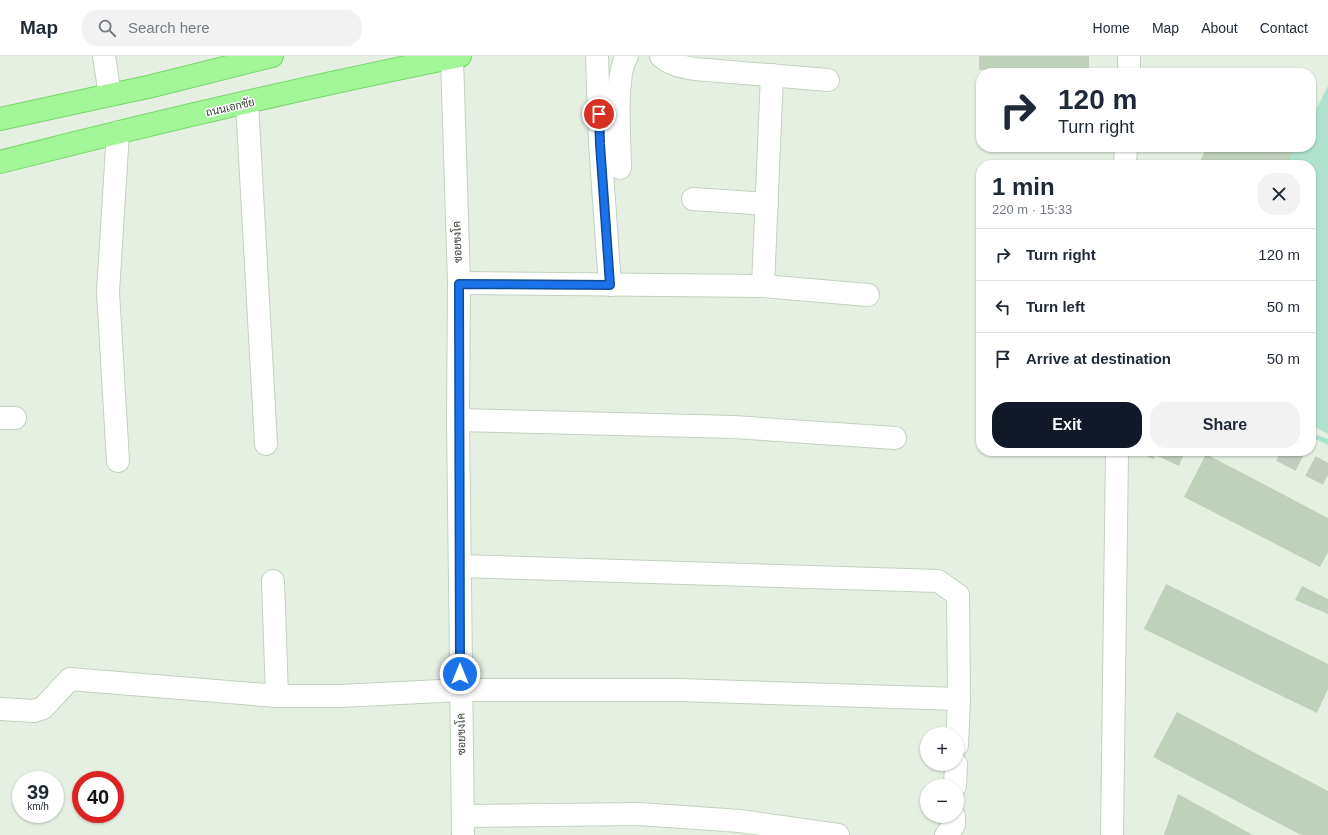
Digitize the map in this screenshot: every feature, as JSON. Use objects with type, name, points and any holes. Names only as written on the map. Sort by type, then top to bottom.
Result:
[{"type":"main road","points":[[0,119],[148,87],[272,56]]},
{"type":"main road","name":"ถนนเอกชัย","points":[[0,162],[118,132],[247,102],[456,57]]},
{"type":"street","points":[[104,56],[110,94]]},
{"type":"street","points":[[597,56],[600,144],[610,285]]},
{"type":"street","points":[[620,168],[619,86],[624,60],[627,56]]},
{"type":"street","points":[[661,56],[679,66],[695,69],[828,80]]},
{"type":"street","points":[[1129,56],[1129,68]]},
{"type":"street","name":"ซอยชงโค","points":[[456,57],[459,284],[458,420],[460,690],[463,825]]},
{"type":"street","points":[[763,286],[772,75]]},
{"type":"street","points":[[247,102],[266,444]]},
{"type":"street","points":[[118,132],[108,292],[118,460]]},
{"type":"street","points":[[693,198],[767,204]]},
{"type":"street","points":[[459,284],[763,286],[868,295]]},
{"type":"street","points":[[458,420],[734,427],[895,438]]},
{"type":"street","points":[[1112,835],[1117,456]]},
{"type":"street","points":[[460,566],[938,581],[958,596],[958,727]]},
{"type":"street","points":[[273,580],[277,696]]},
{"type":"street","points":[[0,709],[34,711],[43,708],[70,679],[277,696],[340,696],[460,690],[679,690],[959,699]]},
{"type":"street","points":[[463,825],[640,814],[740,821],[838,835]]},
{"type":"street","points":[[946,835],[954,823]]},
{"type":"green space","points":[[1328,86],[1328,434],[1316,428],[1316,160],[1290,160],[1294,152],[1316,152],[1316,109]]},
{"type":"green space","points":[[1316,435],[1328,439],[1328,445],[1316,439]]},
{"type":"building","points":[[979,56],[1089,56],[1089,68],[979,68]]},
{"type":"building","points":[[1204,152],[1294,152],[1290,160],[1200,160]]},
{"type":"building","points":[[1146,456],[1154,456],[1153,459]]},
{"type":"building","points":[[1157,456],[1183,456],[1179,466]]},
{"type":"building","points":[[1205,456],[1210,456],[1328,518],[1328,552],[1320,567],[1184,497]]},
{"type":"building","points":[[1166,584],[1328,664],[1328,689],[1317,713],[1144,629]]},
{"type":"building","points":[[1302,586],[1328,599],[1328,614],[1295,600]]},
{"type":"building","points":[[1177,712],[1328,791],[1328,835],[1301,835],[1153,757]]},
{"type":"building","points":[[1178,794],[1253,835],[1164,835]]},
{"type":"tunnel","points":[[1291,456],[1328,475]]},
{"type":"route","points":[[460,674],[458,420],[459,284],[610,285],[599,114]]}]
